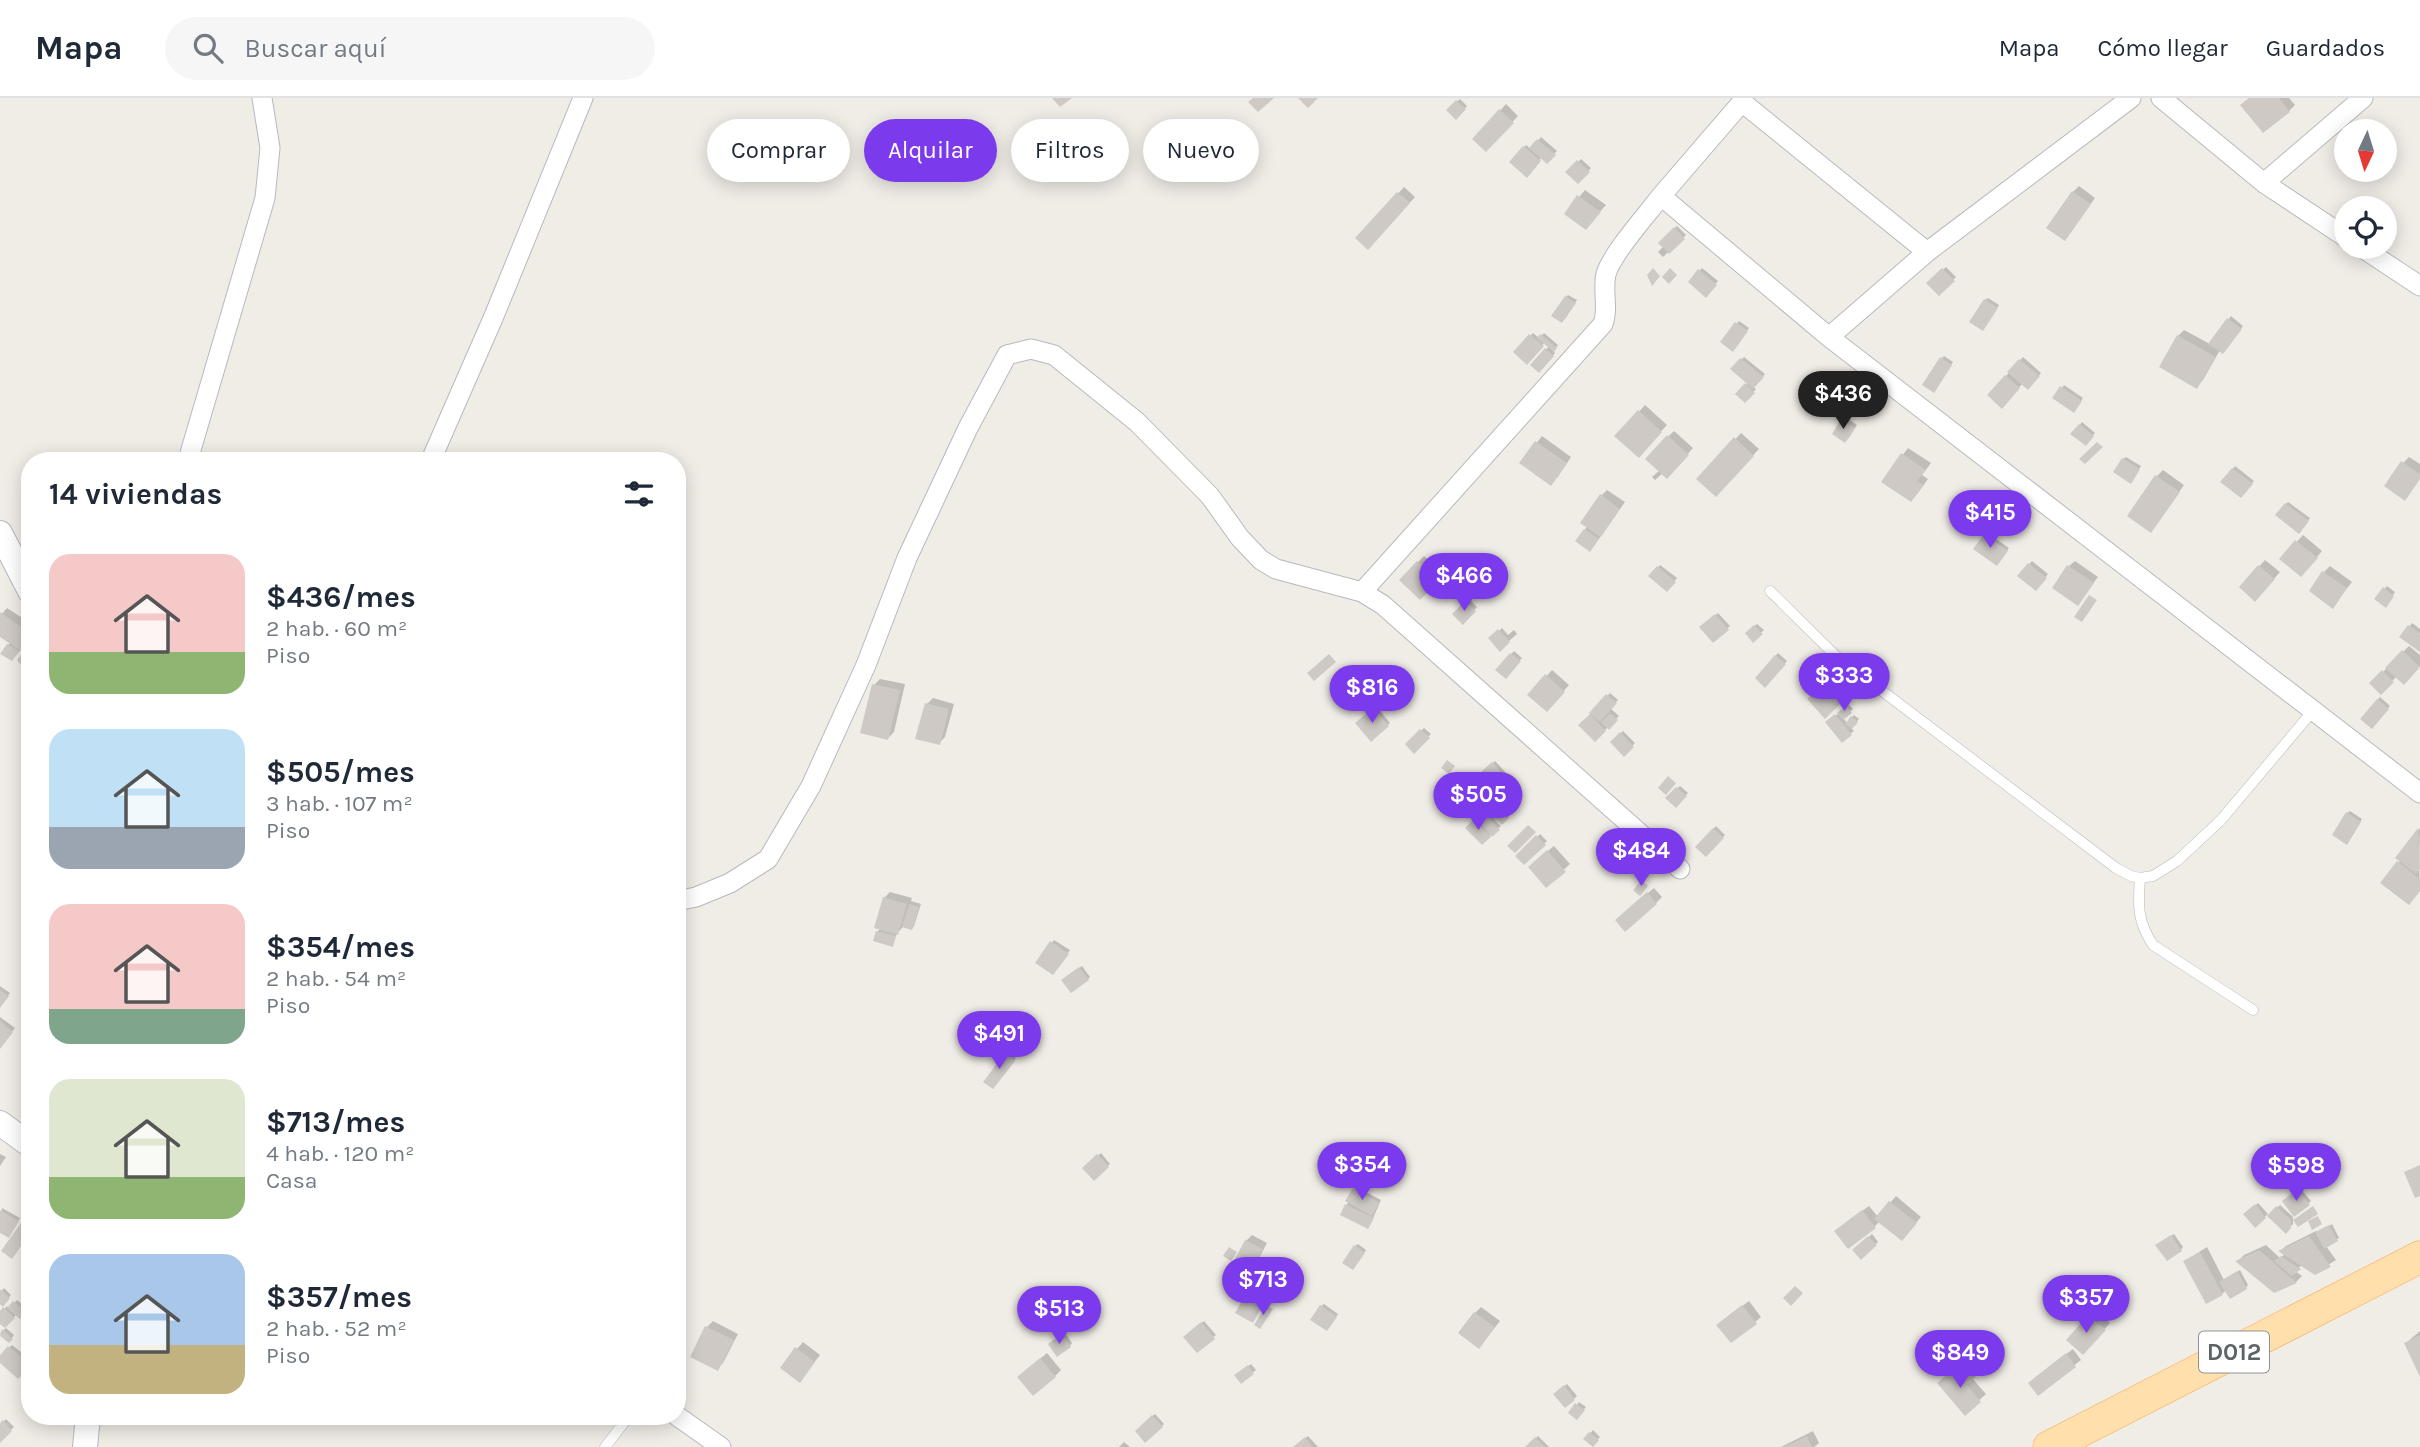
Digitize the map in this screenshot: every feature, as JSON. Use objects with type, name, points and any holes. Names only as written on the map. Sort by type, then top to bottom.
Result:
[{"type":"main road","name":"D012","points":[[2049,1447],[2420,1257]]},
{"type":"street","points":[[190,452],[265,198],[270,148],[262,98]]},
{"type":"street","points":[[434,452],[494,316],[583,98]]},
{"type":"street","points":[[1829,337],[1927,252],[2131,98]]},
{"type":"street","points":[[2161,98],[2264,183],[2334,229]]},
{"type":"street","points":[[2264,183],[2363,98]]},
{"type":"street","points":[[1362,592],[1603,324],[1606,309],[1604,289],[1611,262],[1740,100],[1927,252]]},
{"type":"street","points":[[1661,196],[1829,337],[2420,793]]},
{"type":"street","points":[[2379,259],[2420,286]]},
{"type":"street","points":[[686,899],[730,883],[768,859],[811,786],[866,664],[907,558],[968,428],[1007,355],[1031,349],[1054,355],[1137,422],[1210,496],[1240,538],[1261,560],[1276,569],[1362,592],[1383,605],[1679,869]]},
{"type":"street","points":[[3,551],[21,578]]},
{"type":"street","points":[[0,1123],[21,1138]]},
{"type":"street","points":[[686,1422],[721,1447]]},
{"type":"street","points":[[85,1447],[87,1425]]},
{"type":"lane","points":[[1770,591],[1836,656],[2116,868],[2131,876],[2153,876],[2176,861],[2221,820],[2312,712]]},
{"type":"lane","points":[[2140,878],[2139,915],[2143,930],[2153,945],[2253,1010]]},
{"type":"lane","points":[[605,1447],[622,1425]]},
{"type":"building","points":[[1052,98],[1072,98],[1060,107]]},
{"type":"building","points":[[1253,98],[1274,98],[1258,112],[1248,102]]},
{"type":"building","points":[[1298,98],[1318,98],[1308,108]]},
{"type":"building","points":[[2249,98],[2279,98],[2290,112],[2263,133],[2240,105]]},
{"type":"building","points":[[1456,100],[1466,109],[1456,120],[1446,110]]},
{"type":"building","points":[[1499,109],[1514,123],[1486,152],[1472,139]]},
{"type":"building","points":[[1537,139],[1556,155],[1547,164],[1529,148]]},
{"type":"building","points":[[1523,146],[1541,161],[1527,178],[1509,162]]},
{"type":"building","points":[[1577,160],[1590,172],[1578,184],[1565,172]]},
{"type":"building","points":[[2072,191],[2091,204],[2065,241],[2046,228]]},
{"type":"building","points":[[1397,192],[1410,203],[1368,250],[1355,238]]},
{"type":"building","points":[[1577,195],[1601,212],[1586,230],[1564,214]]},
{"type":"building","points":[[1674,227],[1685,239],[1669,254],[1658,243]]},
{"type":"building","points":[[1653,268],[1660,276],[1652,286],[1647,275]]},
{"type":"building","points":[[1670,268],[1677,275],[1669,284],[1662,277]]},
{"type":"building","points":[[1942,268],[1955,281],[1939,296],[1926,283]]},
{"type":"building","points":[[1698,269],[1717,285],[1706,298],[1688,282]]},
{"type":"building","points":[[1565,296],[1576,303],[1562,323],[1551,316]]},
{"type":"building","points":[[1984,299],[1998,308],[1983,331],[1969,322]]},
{"type":"building","points":[[2227,318],[2242,329],[2223,354],[2208,344]]},
{"type":"building","points":[[1735,322],[1748,331],[1733,352],[1720,342]]},
{"type":"building","points":[[1529,334],[1544,346],[1527,365],[1513,352]]},
{"type":"building","points":[[1540,334],[1557,348],[1554,352],[1537,338]]},
{"type":"building","points":[[2177,335],[2216,357],[2197,389],[2159,367]]},
{"type":"building","points":[[1545,348],[1554,356],[1539,373],[1530,365]]},
{"type":"building","points":[[1940,357],[1952,365],[1934,393],[1922,385]]},
{"type":"building","points":[[1740,358],[1764,377],[1753,389],[1730,369]]},
{"type":"building","points":[[2019,359],[2040,376],[2028,390],[2007,372]]},
{"type":"building","points":[[2005,375],[2020,388],[2002,409],[1987,395]]},
{"type":"building","points":[[1745,383],[1755,393],[1745,403],[1735,394]]},
{"type":"building","points":[[2060,386],[2082,401],[2074,413],[2052,398]]},
{"type":"building","points":[[1638,410],[1662,432],[1639,458],[1614,436]]},
{"type":"building","points":[[1841,419],[1855,428],[1845,443],[1832,434]]},
{"type":"building","points":[[2079,424],[2094,436],[2086,446],[2070,434]]},
{"type":"building","points":[[1667,435],[1689,455],[1667,479],[1645,459]]},
{"type":"building","points":[[1734,437],[1754,456],[1716,497],[1696,479]]},
{"type":"building","points":[[1535,441],[1567,463],[1551,486],[1519,463]]},
{"type":"building","points":[[2097,442],[2103,447],[2085,464],[2079,459]]},
{"type":"building","points":[[1901,453],[1926,470],[1917,481],[1924,485],[1911,502],[1881,482]]},
{"type":"building","points":[[2122,458],[2140,469],[2131,484],[2113,472]]},
{"type":"building","points":[[2401,461],[2420,474],[2420,479],[2405,501],[2384,486]]},
{"type":"building","points":[[2232,468],[2253,484],[2241,498],[2220,482]]},
{"type":"building","points":[[2155,475],[2180,492],[2151,533],[2127,516]]},
{"type":"building","points":[[1600,494],[1620,509],[1601,537],[1580,523]]},
{"type":"building","points":[[2285,503],[2309,521],[2299,534],[2275,515]]},
{"type":"building","points":[[1584,529],[1599,539],[1590,552],[1575,541]]},
{"type":"building","points":[[1984,534],[2008,551],[1997,566],[1973,549]]},
{"type":"building","points":[[2295,540],[2318,558],[2301,577],[2279,559]]},
{"type":"building","points":[[1417,561],[1439,581],[1420,600],[1399,580]]},
{"type":"building","points":[[2028,563],[2047,578],[2036,591],[2017,576]]},
{"type":"building","points":[[2067,565],[2094,583],[2078,606],[2052,588]]},
{"type":"building","points":[[2258,565],[2275,579],[2255,602],[2239,587]]},
{"type":"building","points":[[1657,566],[1676,582],[1667,592],[1648,576]]},
{"type":"building","points":[[2322,571],[2347,588],[2333,609],[2309,591]]},
{"type":"building","points":[[2383,587],[2394,596],[2386,608],[2374,599]]},
{"type":"building","points":[[2089,595],[2097,600],[2082,622],[2074,617]]},
{"type":"building","points":[[1465,601],[1476,611],[1463,625],[1452,614]]},
{"type":"building","points":[[0,612],[21,627],[21,651],[0,637]]},
{"type":"building","points":[[1715,614],[1729,630],[1713,643],[1699,627]]},
{"type":"building","points":[[1754,625],[1763,634],[1753,643],[1745,633]]},
{"type":"building","points":[[2408,625],[2420,633],[2420,652],[2399,637]]},
{"type":"building","points":[[1498,629],[1510,642],[1500,652],[1488,638]]},
{"type":"building","points":[[7,644],[19,651],[12,661],[0,654]]},
{"type":"building","points":[[2402,650],[2420,667],[2404,685],[2385,668]]},
{"type":"building","points":[[1510,653],[1521,661],[1506,679],[1495,670]]},
{"type":"building","points":[[1329,654],[1336,662],[1314,681],[1307,673]]},
{"type":"building","points":[[1775,655],[1786,664],[1765,688],[1755,678]]},
{"type":"building","points":[[1354,669],[1368,683],[1361,690],[1346,677]]},
{"type":"building","points":[[2382,670],[2394,682],[2381,695],[2369,683]]},
{"type":"building","points":[[1545,674],[1565,692],[1547,712],[1527,695]]},
{"type":"building","points":[[1827,681],[1844,700],[1825,719],[1807,699]]},
{"type":"building","points":[[872,684],[900,690],[888,740],[860,733]]},
{"type":"building","points":[[1606,694],[1617,703],[1600,722],[1589,713]]},
{"type":"building","points":[[2377,699],[2389,709],[2372,729],[2360,719]]},
{"type":"building","points":[[925,703],[949,709],[940,745],[915,739]]},
{"type":"building","points":[[1846,706],[1852,713],[1843,720],[1837,713]]},
{"type":"building","points":[[1373,708],[1389,726],[1371,742],[1355,723]]},
{"type":"building","points":[[1610,713],[1618,720],[1609,730],[1601,722]]},
{"type":"building","points":[[1590,714],[1606,731],[1595,742],[1578,725]]},
{"type":"building","points":[[1835,714],[1852,735],[1842,743],[1825,722]]},
{"type":"building","points":[[1851,716],[1858,722],[1852,729],[1845,724]]},
{"type":"building","points":[[1420,729],[1430,738],[1414,754],[1405,744]]},
{"type":"building","points":[[1620,732],[1634,747],[1624,757],[1610,742]]},
{"type":"building","points":[[1447,760],[1455,766],[1449,774],[1441,768]]},
{"type":"building","points":[[1492,762],[1507,779],[1496,790],[1480,773]]},
{"type":"building","points":[[1668,776],[1676,783],[1666,795],[1658,788]]},
{"type":"building","points":[[1481,778],[1495,791],[1486,801],[1472,787]]},
{"type":"building","points":[[1676,787],[1687,796],[1676,808],[1665,798]]},
{"type":"building","points":[[1491,802],[1509,818],[1502,825],[1485,810]]},
{"type":"building","points":[[2346,812],[2361,822],[2347,845],[2332,835]]},
{"type":"building","points":[[1484,813],[1500,830],[1492,837],[1477,820]]},
{"type":"building","points":[[1474,819],[1491,837],[1482,845],[1465,828]]},
{"type":"building","points":[[1528,825],[1536,832],[1515,853],[1507,846]]},
{"type":"building","points":[[1713,828],[1724,838],[1706,857],[1695,847]]},
{"type":"building","points":[[2418,828],[2420,869],[2416,874],[2395,858]]},
{"type":"building","points":[[1536,835],[1546,845],[1524,865],[1515,856]]},
{"type":"building","points":[[1547,850],[1566,872],[1546,888],[1528,867]]},
{"type":"building","points":[[2397,861],[2420,879],[2420,891],[2409,905],[2380,883]]},
{"type":"building","points":[[1642,880],[1648,886],[1640,896],[1633,890]]},
{"type":"building","points":[[1647,892],[1657,904],[1625,932],[1615,920]]},
{"type":"building","points":[[883,897],[907,904],[898,935],[874,928]]},
{"type":"building","points":[[909,904],[919,907],[912,930],[902,927]]},
{"type":"building","points":[[876,931],[896,936],[893,947],[873,941]]},
{"type":"building","points":[[1050,941],[1069,954],[1053,975],[1035,963]]},
{"type":"building","points":[[1079,967],[1089,980],[1071,993],[1061,980]]},
{"type":"building","points":[[0,990],[9,996],[0,1008]]},
{"type":"building","points":[[0,1021],[13,1032],[0,1049]]},
{"type":"building","points":[[1005,1053],[1015,1061],[993,1089],[983,1082]]},
{"type":"building","points":[[1097,1154],[1109,1167],[1094,1181],[1082,1168]]},
{"type":"building","points":[[2420,1165],[2420,1196],[2415,1198],[2404,1172]]},
{"type":"building","points":[[1353,1188],[1379,1203],[1372,1216],[1345,1201]]},
{"type":"building","points":[[2297,1189],[2310,1205],[2294,1217],[2282,1201]]},
{"type":"building","points":[[1889,1201],[1917,1223],[1902,1241],[1874,1219]]},
{"type":"building","points":[[1345,1204],[1374,1218],[1368,1229],[1340,1215]]},
{"type":"building","points":[[2255,1204],[2266,1218],[2255,1228],[2243,1214]]},
{"type":"building","points":[[2276,1206],[2291,1220],[2291,1228],[2286,1234],[2267,1216]]},
{"type":"building","points":[[2313,1206],[2318,1214],[2298,1227],[2293,1220]]},
{"type":"building","points":[[0,1210],[19,1221],[9,1238],[0,1233]]},
{"type":"building","points":[[1862,1210],[1876,1228],[1848,1249],[1834,1231]]},
{"type":"building","points":[[2318,1216],[2322,1224],[2312,1230],[2308,1221]]},
{"type":"building","points":[[21,1223],[21,1246],[12,1259],[1,1251]]},
{"type":"building","points":[[2329,1225],[2338,1241],[2324,1249],[2315,1232]]},
{"type":"building","points":[[2171,1235],[2182,1251],[2167,1261],[2155,1245]]},
{"type":"building","points":[[1868,1236],[1877,1245],[1861,1260],[1852,1250]]},
{"type":"building","points":[[2309,1236],[2331,1267],[2315,1275],[2278,1251]]},
{"type":"building","points":[[1245,1240],[1263,1249],[1245,1281],[1228,1272]]},
{"type":"building","points":[[1354,1245],[1365,1253],[1353,1270],[1342,1263]]},
{"type":"building","points":[[1229,1247],[1237,1252],[1231,1261],[1223,1256]]},
{"type":"building","points":[[2259,1250],[2297,1283],[2274,1293],[2235,1261]]},
{"type":"building","points":[[2200,1252],[2223,1295],[2206,1304],[2183,1261]]},
{"type":"building","points":[[2281,1256],[2301,1269],[2292,1276],[2274,1261]]},
{"type":"building","points":[[2237,1271],[2247,1289],[2230,1299],[2219,1282]]},
{"type":"building","points":[[1795,1286],[1803,1293],[1791,1306],[1783,1298]]},
{"type":"building","points":[[0,1289],[10,1298],[3,1307],[0,1304]]},
{"type":"building","points":[[1246,1294],[1264,1303],[1253,1323],[1235,1313]]},
{"type":"building","points":[[13,1301],[21,1308],[21,1318],[20,1319],[7,1308]]},
{"type":"building","points":[[1266,1305],[1273,1309],[1260,1329],[1254,1325]]},
{"type":"building","points":[[1320,1305],[1337,1317],[1327,1331],[1310,1320]]},
{"type":"building","points":[[1742,1305],[1757,1324],[1731,1343],[1716,1325]]},
{"type":"building","points":[[3,1307],[15,1318],[5,1328],[0,1324],[0,1311]]},
{"type":"building","points":[[1474,1312],[1495,1327],[1479,1349],[1458,1333]]},
{"type":"building","points":[[2088,1315],[2106,1330],[2083,1355],[2066,1340]]},
{"type":"building","points":[[1201,1322],[1215,1339],[1197,1353],[1183,1337]]},
{"type":"building","points":[[705,1326],[734,1340],[718,1371],[690,1357]]},
{"type":"building","points":[[2,1329],[13,1339],[9,1343],[0,1336]]},
{"type":"building","points":[[1061,1334],[1071,1347],[1057,1357],[1048,1344]]},
{"type":"building","points":[[2420,1335],[2420,1377],[2404,1343]]},
{"type":"building","points":[[8,1346],[21,1357],[21,1376],[18,1379],[0,1363],[0,1355]]},
{"type":"building","points":[[795,1347],[815,1362],[800,1383],[780,1368]]},
{"type":"building","points":[[2066,1353],[2076,1367],[2038,1396],[2028,1383]]},
{"type":"building","points":[[1040,1358],[1056,1377],[1033,1396],[1017,1377]]},
{"type":"building","points":[[1248,1365],[1254,1374],[1241,1384],[1234,1375]]},
{"type":"building","points":[[1958,1365],[1966,1375],[1970,1371],[1976,1377],[1967,1385],[1981,1402],[1965,1416],[1937,1383]]},
{"type":"building","points":[[1564,1385],[1575,1400],[1565,1408],[1553,1394]]},
{"type":"building","points":[[1575,1403],[1585,1410],[1577,1420],[1568,1413]]},
{"type":"building","points":[[1152,1415],[1163,1427],[1145,1443],[1135,1431]]},
{"type":"building","points":[[3,1420],[12,1431],[0,1443],[0,1423]]},
{"type":"building","points":[[1589,1432],[1599,1440],[1593,1447],[1583,1439]]},
{"type":"building","points":[[1807,1436],[1812,1447],[1784,1447]]},
{"type":"building","points":[[1305,1437],[1313,1447],[1293,1447]]},
{"type":"building","points":[[1535,1437],[1545,1447],[1525,1447]]}]
